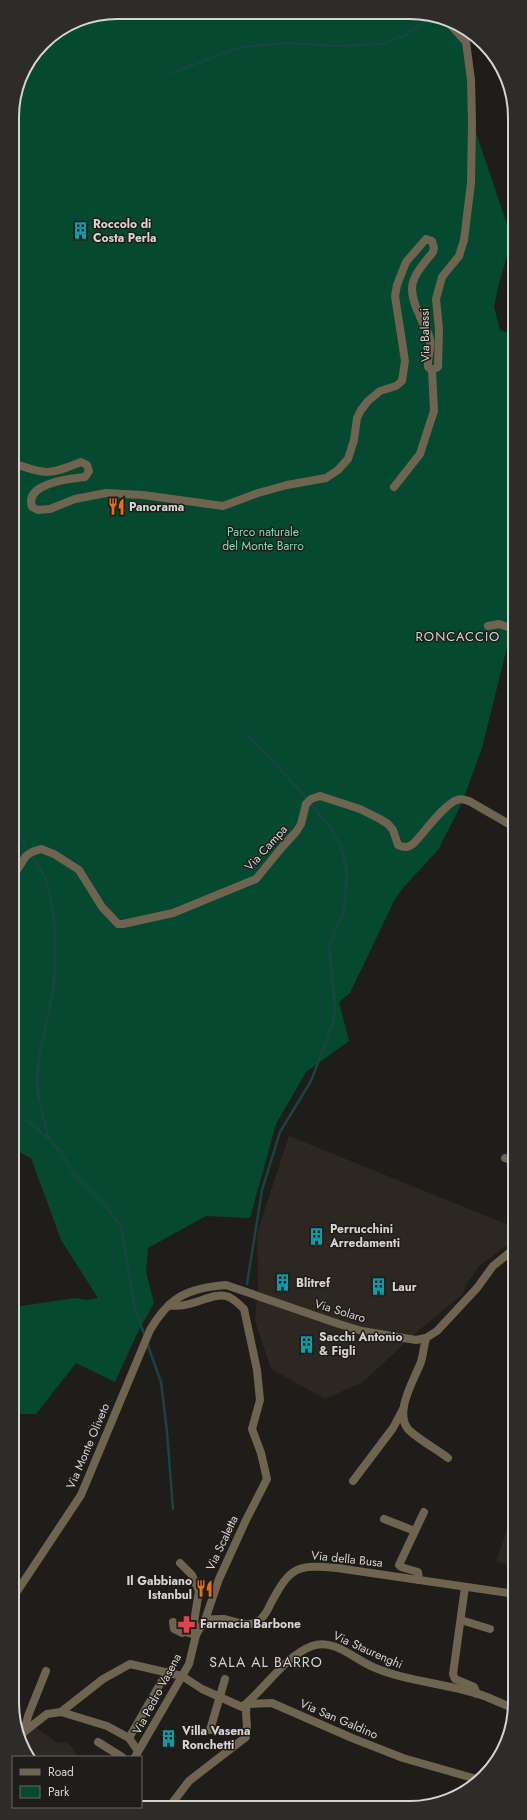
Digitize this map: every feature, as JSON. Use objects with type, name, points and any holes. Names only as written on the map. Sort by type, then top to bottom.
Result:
[{"type":"street","name":"Via Balassi","points":[[19,465],[48,473],[62,471],[81,462],[87,465],[89,471],[85,477],[58,482],[42,487],[35,492],[30,501],[32,507],[38,510],[50,509],[75,499],[106,493],[144,495],[223,506],[265,491],[326,478],[338,470],[348,459],[354,440],[357,418],[361,410],[368,401],[380,391],[396,386],[402,381],[405,361],[395,296],[397,285],[406,262],[426,239],[432,241],[434,248],[433,252],[416,273],[411,291],[412,299],[430,336],[428,367],[432,370],[438,367],[439,329],[436,299],[442,277],[459,256],[464,240],[471,183],[471,80],[466,42],[455,30]]},
{"type":"street","points":[[394,487],[420,454],[434,411],[432,370]]},
{"type":"street","points":[[488,626],[499,624],[508,627]]},
{"type":"street","name":"Via Campa","points":[[19,867],[26,856],[32,852],[41,849],[54,854],[79,870],[102,906],[118,924],[123,924],[173,913],[256,879],[296,832],[306,804],[311,799],[320,796],[360,809],[380,819],[388,824],[393,830],[395,840],[398,845],[408,848],[444,809],[456,800],[463,799],[469,801],[508,824]]},
{"type":"street","points":[[448,1458],[408,1429],[404,1420],[404,1409],[408,1393],[421,1361],[426,1338],[438,1331],[477,1288],[493,1266],[508,1254]]},
{"type":"street","name":"Via Solaro","points":[[172,1302],[191,1291],[207,1286],[226,1285],[362,1331],[403,1339],[416,1340],[426,1338]]},
{"type":"street","name":"Via Scaletta","points":[[172,1302],[179,1307],[199,1302],[211,1296],[229,1297],[244,1309],[257,1370],[260,1400],[252,1429],[261,1453],[267,1479],[219,1579],[205,1620]]},
{"type":"street","name":"Via Monte Oliveto","points":[[19,1588],[81,1495],[150,1330],[159,1315],[172,1302]]},
{"type":"street","points":[[354,1481],[393,1428],[404,1409]]},
{"type":"street","name":"Via della Busa","points":[[419,1580],[418,1572],[401,1567],[399,1564],[424,1512]]},
{"type":"street","points":[[384,1519],[415,1531]]},
{"type":"street","name":"Via Scaletta","points":[[180,1563],[192,1575],[199,1591],[194,1622],[196,1635]]},
{"type":"street","name":"Via della Busa","points":[[205,1620],[223,1619],[246,1624],[256,1622],[265,1614],[279,1588],[290,1574],[307,1566],[336,1568],[508,1593]]},
{"type":"street","points":[[465,1587],[453,1674],[455,1679],[474,1687],[477,1694]]},
{"type":"street","name":"Via Pedro Vasena","points":[[137,1754],[189,1664],[196,1635],[205,1620]]},
{"type":"street","points":[[461,1620],[490,1629]]},
{"type":"street","points":[[173,1622],[174,1629],[182,1633],[185,1632],[196,1635]]},
{"type":"street","name":"Via Staurenghi","points":[[247,1704],[284,1665],[302,1650],[313,1645],[325,1643],[338,1648],[372,1667],[401,1678],[477,1694],[508,1706]]},
{"type":"street","name":"Via San Galdino","points":[[61,1712],[103,1679],[130,1664],[182,1676],[219,1697],[242,1707],[247,1704],[272,1703],[352,1738],[403,1758],[474,1778]]},
{"type":"street","points":[[23,1731],[46,1671]]},
{"type":"street","points":[[129,1738],[167,1672]]},
{"type":"street","points":[[210,1730],[225,1679]]},
{"type":"street","points":[[174,1801],[189,1781],[246,1737],[248,1727],[244,1715],[247,1704]]},
{"type":"street","points":[[23,1733],[47,1714],[61,1712],[106,1726],[129,1738],[137,1754]]},
{"type":"street","points":[[98,1742],[120,1756]]},
{"type":"shaded area","points":[[289,1136],[508,1225],[508,1244],[479,1266],[465,1286],[463,1294],[418,1331],[363,1382],[325,1399],[271,1369],[255,1321],[258,1286],[257,1233]]},
{"type":"shaded area","points":[[508,1527],[508,1565],[496,1562]]},
{"type":"shaded area","points":[[35,1727],[58,1743],[66,1741],[77,1756],[35,1756],[24,1736]]},
{"type":"green space","name":"Parco naturale del Monte Barro","points":[[410,19],[429,21],[448,26],[465,36],[472,121],[508,227],[508,253],[494,307],[500,330],[508,333],[508,643],[482,748],[462,803],[438,850],[402,889],[395,899],[350,993],[339,1002],[349,1041],[306,1072],[276,1124],[250,1218],[206,1216],[148,1248],[146,1272],[154,1303],[137,1334],[115,1382],[76,1363],[36,1414],[19,1414],[19,1306],[75,1298],[88,1300],[98,1298],[61,1240],[31,1158],[19,1152],[19,110],[22,91],[26,79],[35,62],[43,52],[62,35],[79,26],[104,20]]},
{"type":"waterway","points":[[173,73],[234,49],[253,46],[287,43],[336,46],[381,44],[406,35],[426,20]]},
{"type":"waterway","points":[[247,1284],[262,1190],[280,1132],[311,1081],[333,1023],[335,1009],[329,946],[344,910],[347,870],[340,844],[330,827],[302,793],[248,735]]},
{"type":"waterway","points":[[19,835],[28,851]]},
{"type":"waterway","points":[[31,855],[45,878],[52,908],[55,941],[53,990],[38,1064],[37,1076],[39,1100]]},
{"type":"waterway","points":[[40,1105],[49,1139]]},
{"type":"waterway","points":[[19,1115],[24,1118]]},
{"type":"waterway","points":[[28,1121],[49,1139],[63,1155],[71,1171],[106,1206],[121,1226],[135,1309],[145,1336]]},
{"type":"waterway","points":[[147,1343],[161,1382],[167,1432],[173,1509]]},
{"type":"place","name":"Roccolo di Costa Perla","points":[[80,231]]},
{"type":"place","name":"Panorama","points":[[116,507]]},
{"type":"place","name":"Perrucchini Arredamenti","points":[[317,1236]]},
{"type":"place","name":"Blitref","points":[[283,1283]]},
{"type":"place","name":"Laur","points":[[379,1287]]},
{"type":"place","name":"Sacchi Antonio & Figli","points":[[306,1344]]},
{"type":"place","name":"Il Gabbiano Istanbul","points":[[205,1588]]},
{"type":"place","name":"Farmacia Barbone","points":[[187,1624]]},
{"type":"place","name":"Villa Vasena Ronchetti","points":[[169,1738]]},
{"type":"district","name":"RONCACCIO","points":[[458,636]]},
{"type":"district","name":"SALA AL BARRO","points":[[266,1662]]}]
